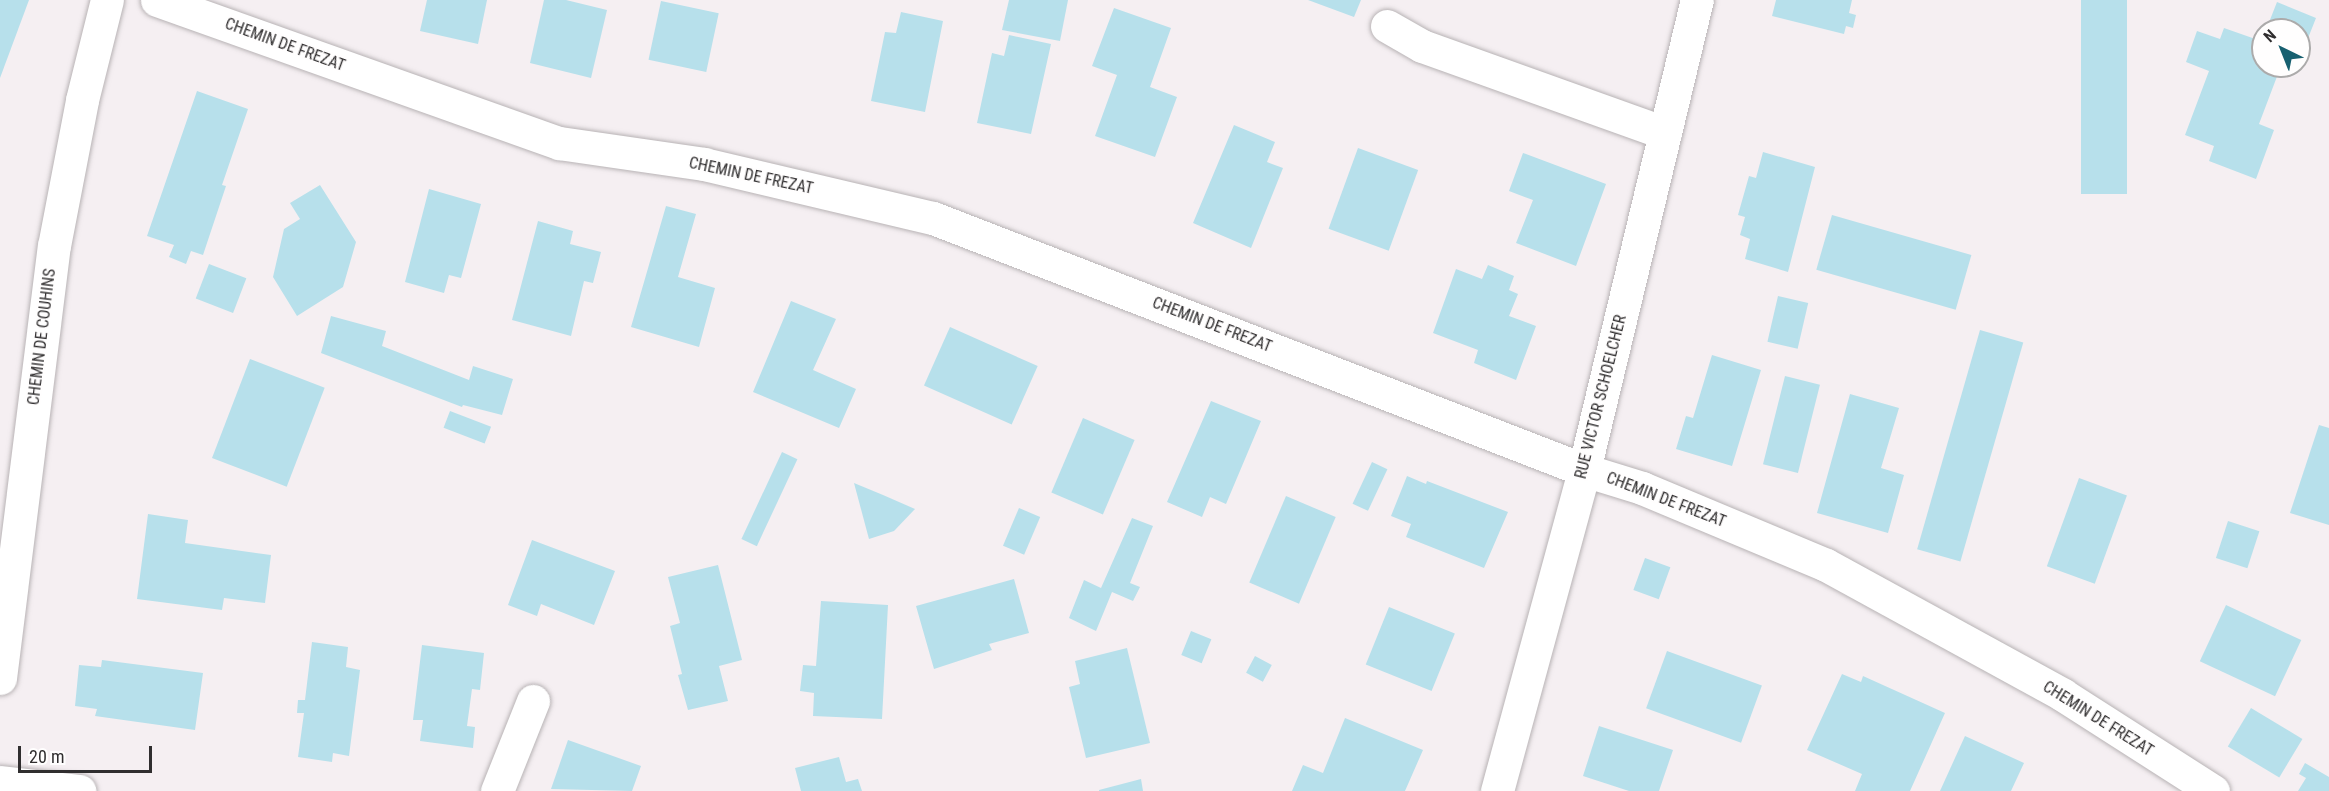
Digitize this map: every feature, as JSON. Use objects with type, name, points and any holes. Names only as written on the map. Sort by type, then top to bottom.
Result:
[{"type":"street","name":"CHEMIN DE COUHINS","points":[[0,678],[54,246],[82,100],[107,0]]},
{"type":"street","name":"CHEMIN DE FREZAT","points":[[157,0],[559,143],[704,164],[933,218],[1584,470],[1642,488],[1826,566],[2063,695],[2213,791]]},
{"type":"street","name":"RUE VICTOR SCHOELCHER","points":[[1497,791],[1584,470],[1697,0]]},
{"type":"street","points":[[1387,26],[1422,46],[1665,133]]},
{"type":"street","points":[[497,791],[533,701]]},
{"type":"street","points":[[0,782],[79,791]]},
{"type":"building","points":[[0,0],[29,0],[0,78]]},
{"type":"building","points":[[427,0],[487,0],[478,44],[420,31]]},
{"type":"building","points":[[544,0],[566,0],[607,10],[591,78],[530,63]]},
{"type":"building","points":[[1009,0],[1068,0],[1060,41],[1002,30]]},
{"type":"building","points":[[1308,0],[1361,0],[1354,17]]},
{"type":"building","points":[[1776,0],[1852,0],[1849,13],[1856,15],[1853,28],[1846,26],[1844,34],[1772,16]]},
{"type":"building","points":[[2081,0],[2127,0],[2127,194],[2081,194]]},
{"type":"building","points":[[661,1],[719,13],[706,72],[649,60]]},
{"type":"building","points":[[2277,2],[2316,18],[2311,31],[2311,18],[2271,18]]},
{"type":"building","points":[[1114,8],[1171,28],[1150,87],[1177,97],[1155,157],[1095,136],[1117,75],[1092,66]]},
{"type":"building","points":[[901,12],[943,21],[925,112],[871,101],[885,32],[896,33]]},
{"type":"building","points":[[2224,28],[2251,37],[2251,78],[2276,78],[2259,124],[2274,130],[2256,179],[2209,161],[2214,146],[2185,135],[2209,71],[2186,62],[2197,31],[2220,39]]},
{"type":"building","points":[[1009,35],[1051,44],[1031,134],[977,123],[992,53],[1004,56]]},
{"type":"building","points":[[197,91],[248,109],[222,185],[226,186],[203,255],[191,251],[186,264],[169,257],[174,245],[147,236]]},
{"type":"building","points":[[1234,125],[1275,142],[1267,162],[1283,168],[1251,248],[1193,223]]},
{"type":"building","points":[[1358,148],[1418,170],[1389,251],[1329,229]]},
{"type":"building","points":[[1763,152],[1815,167],[1788,272],[1745,259],[1750,239],[1740,235],[1745,217],[1738,215],[1749,176],[1756,178]]},
{"type":"building","points":[[1523,153],[1606,184],[1576,266],[1516,243],[1533,200],[1509,191]]},
{"type":"building","points":[[320,185],[356,242],[343,287],[297,316],[273,277],[284,229],[300,219],[290,203]]},
{"type":"building","points":[[429,189],[481,204],[461,278],[449,275],[444,293],[405,282]]},
{"type":"building","points":[[666,206],[696,214],[678,277],[715,288],[699,347],[631,327]]},
{"type":"building","points":[[1832,215],[1971,255],[1956,310],[1816,270]]},
{"type":"building","points":[[538,221],[573,231],[570,244],[601,252],[593,283],[584,281],[571,336],[512,320]]},
{"type":"building","points":[[209,264],[246,278],[233,313],[196,299]]},
{"type":"building","points":[[1488,265],[1514,276],[1509,290],[1518,294],[1509,316],[1536,326],[1516,380],[1474,363],[1478,350],[1433,333],[1456,269],[1482,279]]},
{"type":"building","points":[[1778,296],[1808,303],[1798,349],[1767,342]]},
{"type":"building","points":[[791,301],[836,319],[813,370],[856,389],[839,428],[753,392]]},
{"type":"building","points":[[331,316],[386,331],[382,346],[469,380],[473,366],[513,379],[502,415],[463,405],[462,407],[321,353]]},
{"type":"building","points":[[950,327],[1038,366],[1012,425],[924,385]]},
{"type":"building","points":[[1980,330],[2023,342],[1960,562],[1917,549]]},
{"type":"building","points":[[1712,355],[1761,370],[1732,466],[1676,449],[1686,416],[1693,418]]},
{"type":"building","points":[[250,359],[325,388],[287,487],[212,458]]},
{"type":"building","points":[[1785,376],[1820,385],[1798,473],[1763,464]]},
{"type":"building","points":[[1850,394],[1899,408],[1881,468],[1904,475],[1888,533],[1817,513]]},
{"type":"building","points":[[1211,401],[1261,421],[1226,504],[1210,497],[1202,517],[1167,502]]},
{"type":"building","points":[[450,411],[491,427],[485,444],[444,428]]},
{"type":"building","points":[[1083,418],[1135,440],[1103,514],[1051,493]]},
{"type":"building","points":[[2319,425],[2329,428],[2329,525],[2290,513]]},
{"type":"building","points":[[782,452],[797,459],[757,546],[741,539]]},
{"type":"building","points":[[1372,462],[1387,469],[1368,511],[1353,504]]},
{"type":"building","points":[[1407,476],[1426,484],[1427,481],[1508,512],[1484,568],[1406,537],[1411,524],[1391,516]]},
{"type":"building","points":[[2079,478],[2127,495],[2095,584],[2047,566]]},
{"type":"building","points":[[854,483],[915,509],[894,531],[869,539]]},
{"type":"building","points":[[1286,496],[1336,517],[1299,604],[1249,583]]},
{"type":"building","points":[[1019,508],[1040,517],[1024,555],[1003,546]]},
{"type":"building","points":[[148,514],[188,520],[185,543],[271,555],[265,603],[224,598],[222,610],[137,599]]},
{"type":"building","points":[[1132,518],[1153,526],[1130,583],[1140,587],[1133,601],[1112,592],[1096,631],[1069,618],[1084,580],[1101,588]]},
{"type":"building","points":[[2228,521],[2259,531],[2247,568],[2216,558]]},
{"type":"building","points":[[532,540],[615,571],[594,625],[541,604],[537,616],[508,605]]},
{"type":"building","points":[[1645,558],[1670,567],[1659,599],[1633,590]]},
{"type":"building","points":[[718,565],[742,660],[719,666],[728,701],[688,710],[678,675],[682,674],[670,626],[680,623],[668,577]]},
{"type":"building","points":[[1014,579],[1029,633],[989,644],[992,650],[934,669],[916,606]]},
{"type":"building","points":[[821,601],[888,605],[882,719],[813,716],[814,693],[800,691],[803,665],[816,666]]},
{"type":"building","points":[[2226,605],[2301,640],[2275,696],[2200,661]]},
{"type":"building","points":[[1389,607],[1455,634],[1432,691],[1366,664]]},
{"type":"building","points":[[1191,631],[1211,639],[1202,663],[1181,655]]},
{"type":"building","points":[[312,642],[348,647],[346,667],[360,670],[349,756],[333,753],[332,762],[298,757],[304,713],[297,713],[298,700],[305,700]]},
{"type":"building","points":[[422,645],[484,653],[480,690],[472,689],[467,726],[475,727],[473,748],[420,741],[423,720],[413,720]]},
{"type":"building","points":[[1127,648],[1150,743],[1086,758],[1069,687],[1080,684],[1075,661]]},
{"type":"building","points":[[1667,651],[1762,686],[1741,743],[1646,708]]},
{"type":"building","points":[[1255,656],[1272,665],[1263,682],[1246,673]]},
{"type":"building","points":[[102,660],[203,673],[195,730],[95,716],[97,709],[75,706],[79,665],[101,667]]},
{"type":"building","points":[[1842,674],[1861,682],[1863,676],[1945,713],[1910,791],[1855,791],[1862,774],[1807,750]]},
{"type":"building","points":[[2251,708],[2302,739],[2279,777],[2228,747]]},
{"type":"building","points":[[1345,718],[1423,750],[1405,791],[1292,791],[1303,765],[1323,773]]},
{"type":"building","points":[[1599,726],[1673,750],[1659,791],[1629,791],[1583,776]]},
{"type":"building","points":[[1965,736],[2024,763],[2011,791],[1940,791]]},
{"type":"building","points":[[568,740],[641,766],[632,791],[551,789]]},
{"type":"building","points":[[839,757],[846,782],[858,779],[862,791],[801,791],[795,768]]},
{"type":"building","points":[[2305,763],[2329,777],[2329,791],[2298,791],[2306,778],[2299,774]]},
{"type":"building","points":[[1141,779],[1143,791],[1099,791],[1099,790]]}]
